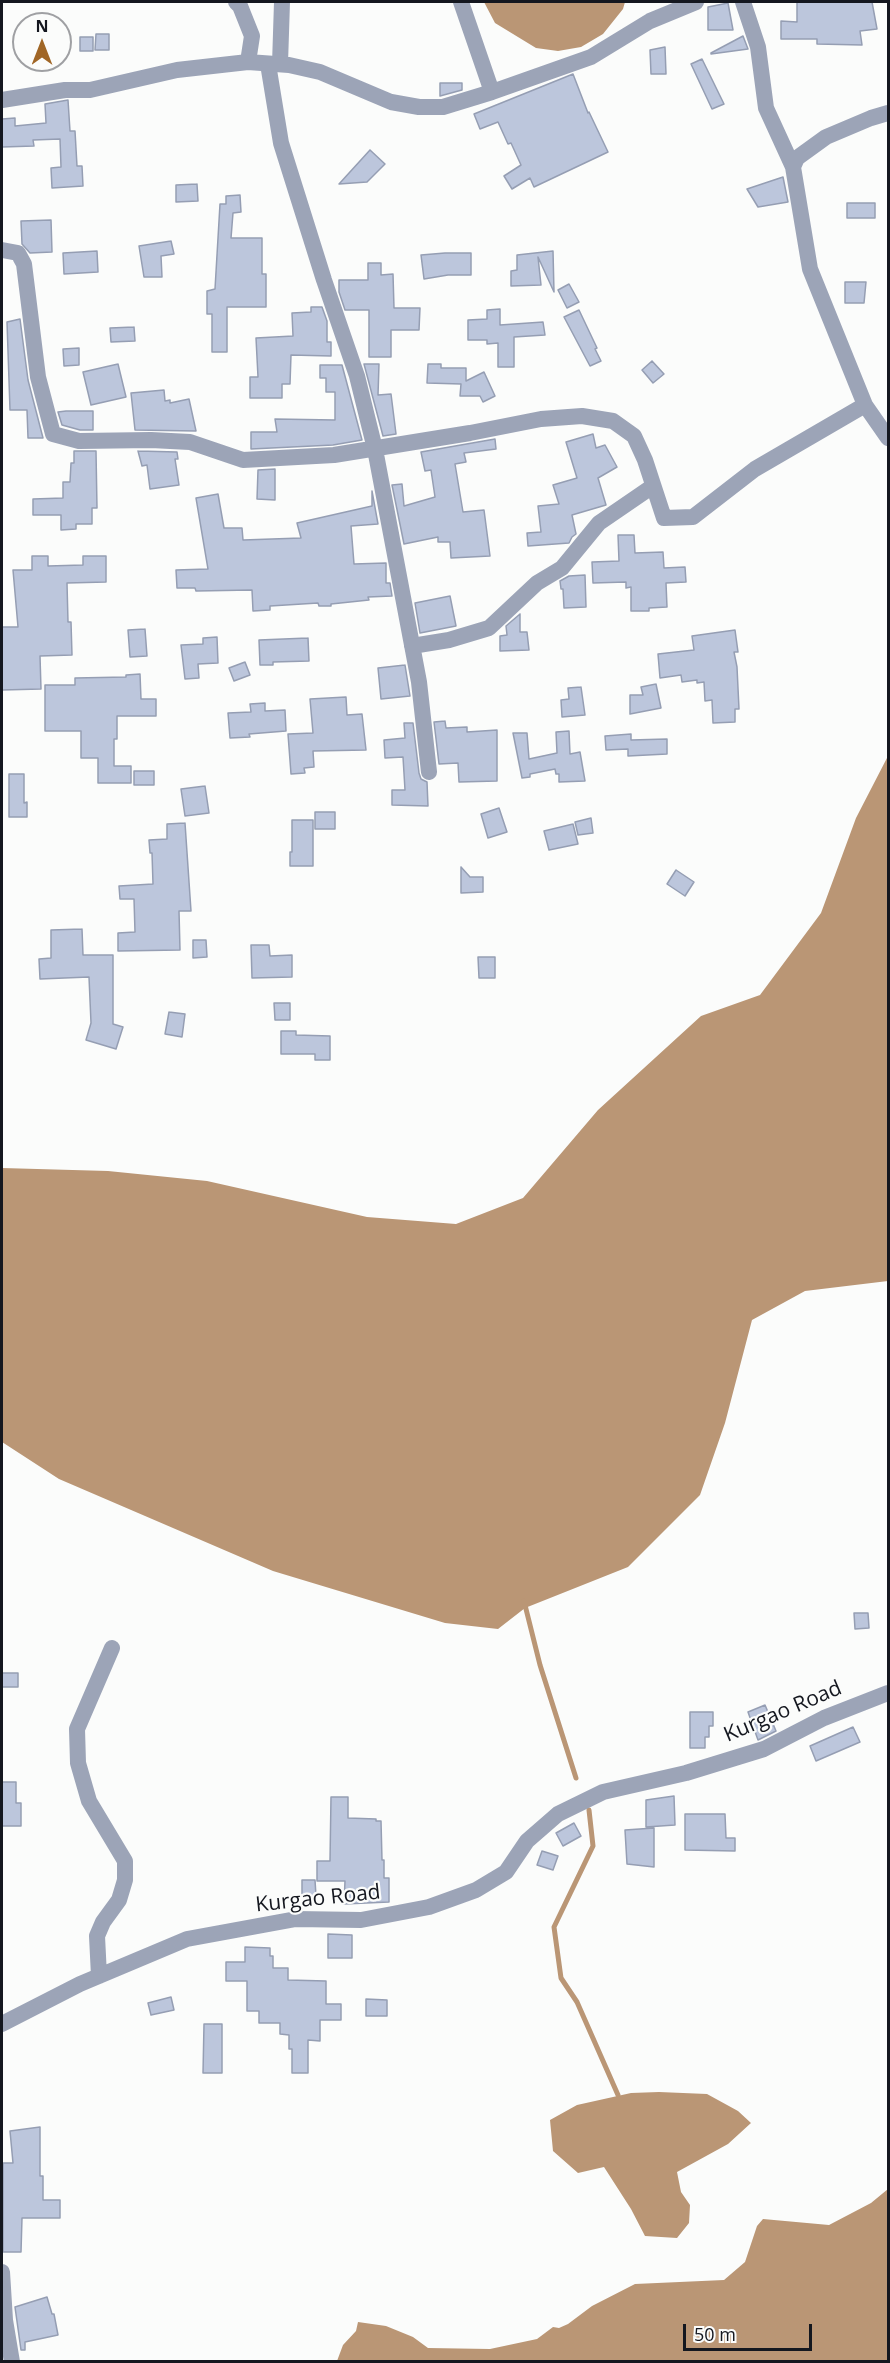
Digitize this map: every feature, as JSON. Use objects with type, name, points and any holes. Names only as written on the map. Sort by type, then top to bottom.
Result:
[{"type":"street","points":[[236,2],[240,6],[252,36],[248,63]]},
{"type":"street","points":[[282,2],[274,64],[281,143],[357,376],[375,449],[412,646],[429,772]]},
{"type":"street","points":[[461,2],[492,92]]},
{"type":"street","points":[[2,100],[65,90],[90,90],[177,70],[248,63],[274,64],[320,72],[391,102],[419,107],[443,107],[591,57],[650,21],[696,2]]},
{"type":"street","points":[[743,2],[758,46],[766,108],[793,167],[810,269],[865,405],[888,438]]},
{"type":"street","points":[[793,167],[797,158],[825,137],[871,118],[888,114]]},
{"type":"street","points":[[2,250],[18,253],[24,264],[38,377],[53,434],[79,441],[190,442],[243,460],[334,455],[541,420],[582,416],[613,422],[634,436],[664,518],[693,517],[755,469],[865,405]]},
{"type":"street","points":[[412,646],[449,640],[489,628],[537,583],[562,568],[598,523],[653,486]]},
{"type":"street","points":[[99,1976],[97,1936],[103,1922],[119,1900],[125,1880],[125,1862],[89,1801],[78,1763],[77,1729],[112,1648]]},
{"type":"street","name":"Kurgao Road","points":[[2,2024],[99,1976],[187,1939],[296,1919],[361,1920],[429,1907],[466,1893],[506,1872],[527,1841],[558,1814],[603,1792],[686,1773],[764,1749],[824,1718],[888,1693]]},
{"type":"street","points":[[2,2272],[5,2319],[12,2361]]},
{"type":"shaded area","points":[[484,2],[625,2],[623,9],[603,34],[581,47],[558,51],[536,48],[495,23]]},
{"type":"shaded area","points":[[888,756],[888,1281],[805,1291],[752,1320],[725,1423],[700,1495],[628,1567],[525,1608],[498,1629],[445,1623],[273,1571],[59,1479],[2,1442],[2,1168],[108,1171],[207,1181],[367,1217],[456,1224],[523,1198],[598,1110],[701,1016],[760,995],[821,913],[856,818]]},
{"type":"shaded area","points":[[631,2093],[707,2094],[738,2111],[751,2123],[728,2144],[677,2172],[681,2192],[690,2205],[689,2223],[677,2238],[645,2236],[604,2167],[578,2173],[553,2151],[550,2120],[577,2105]]},
{"type":"shaded area","points":[[888,2189],[888,2361],[337,2361],[343,2345],[356,2331],[358,2322],[386,2326],[413,2337],[428,2348],[490,2349],[537,2339],[553,2327],[559,2328],[568,2324],[592,2306],[635,2284],[724,2280],[745,2262],[757,2226],[763,2219],[829,2225],[871,2203]]},
{"type":"building","points":[[797,2],[872,2],[877,29],[860,31],[862,45],[817,44],[817,39],[781,39],[781,21],[797,22]]},
{"type":"building","points":[[728,3],[733,30],[708,30],[708,7]]},
{"type":"building","points":[[96,34],[109,34],[109,50],[95,50]]},
{"type":"building","points":[[743,36],[748,49],[711,54],[711,53]]},
{"type":"building","points":[[80,37],[93,37],[93,51],[80,51]]},
{"type":"building","points":[[665,47],[666,74],[651,74],[650,50]]},
{"type":"building","points":[[702,59],[724,104],[712,109],[691,64]]},
{"type":"building","points":[[573,74],[588,113],[608,152],[534,187],[530,178],[512,189],[504,176],[521,165],[511,143],[508,144],[498,122],[480,129],[474,114]]},
{"type":"building","points":[[440,83],[462,83],[462,90],[440,96]]},
{"type":"building","points":[[68,100],[70,131],[75,131],[77,166],[82,166],[83,186],[52,188],[51,168],[61,167],[60,139],[33,140],[34,146],[2,147],[2,119],[15,118],[15,126],[46,123],[45,104]]},
{"type":"building","points":[[370,150],[385,164],[367,182],[339,184]]},
{"type":"building","points":[[783,177],[788,202],[758,207],[747,189]]},
{"type":"building","points":[[197,184],[198,201],[176,202],[176,185]]},
{"type":"building","points":[[240,195],[241,212],[233,213],[231,238],[262,238],[262,274],[266,274],[266,307],[227,307],[227,352],[212,352],[212,314],[207,314],[207,291],[215,289],[220,204],[226,204],[226,196]]},
{"type":"building","points":[[847,203],[875,203],[875,218],[847,218]]},
{"type":"building","points":[[51,220],[52,252],[30,253],[22,244],[21,221]]},
{"type":"building","points":[[171,241],[174,254],[161,256],[162,277],[144,277],[139,246]]},
{"type":"building","points":[[97,251],[98,272],[64,274],[63,253]]},
{"type":"building","points":[[553,251],[554,292],[538,257],[541,285],[511,286],[511,271],[517,270],[517,255]]},
{"type":"building","points":[[471,253],[471,275],[448,275],[424,279],[421,255]]},
{"type":"building","points":[[368,263],[381,263],[381,275],[393,274],[394,308],[420,308],[419,330],[391,330],[391,357],[369,357],[369,310],[345,310],[339,292],[339,280],[368,280]]},
{"type":"building","points":[[845,282],[866,282],[864,303],[845,303]]},
{"type":"building","points":[[569,284],[579,302],[567,308],[558,290]]},
{"type":"building","points":[[311,307],[322,307],[327,321],[327,342],[331,342],[331,356],[291,355],[290,384],[282,384],[282,398],[250,398],[250,377],[258,377],[256,338],[293,336],[292,313],[311,312]]},
{"type":"building","points":[[500,309],[500,325],[543,322],[545,335],[514,337],[514,367],[498,367],[498,343],[487,344],[487,340],[468,340],[468,320],[487,319],[487,310]]},
{"type":"building","points":[[579,310],[601,361],[590,366],[564,317]]},
{"type":"building","points":[[20,319],[28,380],[43,438],[28,438],[27,410],[10,410],[7,322]]},
{"type":"building","points":[[134,327],[135,341],[111,342],[110,328]]},
{"type":"building","points":[[79,348],[79,365],[64,366],[63,349]]},
{"type":"building","points":[[652,361],[664,374],[653,383],[642,370]]},
{"type":"building","points":[[118,364],[126,397],[91,405],[83,372]]},
{"type":"building","points":[[364,364],[379,364],[378,395],[391,394],[396,434],[383,436]]},
{"type":"building","points":[[428,364],[441,364],[441,368],[466,368],[466,381],[484,372],[495,396],[483,402],[480,396],[460,396],[461,384],[427,383]]},
{"type":"building","points":[[320,365],[342,365],[362,440],[333,445],[251,449],[251,432],[277,432],[275,419],[335,420],[335,392],[326,392],[326,378],[320,378]]},
{"type":"building","points":[[164,390],[165,401],[170,400],[170,403],[189,399],[196,431],[135,430],[131,393]]},
{"type":"building","points":[[93,411],[93,430],[80,430],[62,425],[58,412]]},
{"type":"building","points":[[593,434],[596,448],[605,445],[617,467],[598,478],[606,505],[572,515],[576,534],[569,543],[528,546],[527,533],[541,532],[538,506],[559,504],[553,485],[577,478],[566,442]]},
{"type":"building","points":[[495,439],[496,449],[464,453],[466,462],[455,464],[463,512],[484,510],[490,556],[451,558],[450,542],[438,542],[438,537],[404,544],[392,485],[402,484],[404,506],[435,497],[431,470],[425,471],[421,452]]},
{"type":"building","points":[[74,451],[96,451],[97,508],[92,508],[92,524],[76,524],[76,529],[61,530],[61,515],[33,515],[33,499],[63,498],[63,482],[70,482]]},
{"type":"building","points":[[138,451],[177,452],[178,459],[175,459],[179,485],[150,489],[147,465],[142,466]]},
{"type":"building","points":[[275,469],[275,500],[257,499],[258,470]]},
{"type":"building","points":[[372,491],[378,524],[351,526],[354,564],[386,563],[386,583],[390,583],[392,596],[368,597],[369,600],[331,604],[331,606],[319,606],[318,603],[270,606],[270,610],[253,611],[252,590],[196,591],[195,588],[177,588],[176,570],[208,569],[196,498],[218,494],[224,528],[242,528],[243,540],[301,538],[297,523],[372,506]]},
{"type":"building","points":[[618,535],[634,535],[635,553],[663,552],[664,568],[685,567],[686,582],[666,583],[667,607],[649,608],[649,611],[631,611],[631,587],[626,588],[626,582],[593,583],[592,562],[619,561]]},
{"type":"building","points":[[32,556],[48,556],[48,566],[83,565],[83,556],[106,556],[106,582],[67,583],[72,655],[40,656],[41,689],[2,690],[2,627],[18,627],[13,570],[32,570]]},
{"type":"building","points":[[585,575],[586,607],[564,608],[560,581],[569,576]]},
{"type":"building","points":[[450,596],[456,626],[420,633],[415,603]]},
{"type":"building","points":[[520,614],[520,632],[527,632],[529,650],[500,651],[500,636],[507,635],[506,626]]},
{"type":"building","points":[[145,629],[147,656],[130,657],[128,630]]},
{"type":"building","points":[[735,630],[738,652],[734,652],[739,709],[735,709],[735,722],[713,723],[712,700],[705,701],[704,682],[697,683],[697,680],[682,682],[681,675],[660,678],[658,654],[694,650],[692,636]]},
{"type":"building","points":[[217,637],[218,663],[198,664],[199,678],[185,679],[181,645],[203,644],[203,638]]},
{"type":"building","points":[[308,638],[309,661],[273,662],[273,665],[260,665],[259,640]]},
{"type":"building","points":[[245,662],[250,675],[234,681],[229,668]]},
{"type":"building","points":[[405,665],[410,696],[381,699],[378,668]]},
{"type":"building","points":[[140,674],[141,699],[156,699],[156,716],[117,716],[117,739],[114,739],[114,766],[131,766],[131,783],[98,783],[98,758],[81,758],[81,731],[45,731],[45,685],[75,685],[75,678],[126,677],[126,675]]},
{"type":"building","points":[[656,684],[661,708],[630,714],[630,695],[643,695],[641,687]]},
{"type":"building","points":[[581,687],[585,715],[562,717],[561,700],[569,699],[568,688]]},
{"type":"building","points":[[346,697],[347,715],[362,714],[366,750],[313,751],[314,767],[304,768],[305,773],[291,774],[288,734],[313,733],[310,699]]},
{"type":"building","points":[[265,703],[265,711],[285,710],[286,731],[230,738],[228,713],[251,712],[250,704]]},
{"type":"building","points":[[445,721],[446,728],[467,727],[467,732],[497,730],[497,781],[459,782],[458,763],[439,764],[434,722]]},
{"type":"building","points":[[404,723],[413,723],[419,773],[421,779],[427,782],[428,806],[392,805],[392,790],[405,790],[403,757],[385,758],[384,740],[405,738]]},
{"type":"building","points":[[569,731],[570,754],[580,752],[585,781],[559,782],[559,774],[556,774],[555,769],[522,778],[513,733],[527,733],[529,759],[557,753],[556,732]]},
{"type":"building","points":[[631,734],[631,740],[667,739],[667,754],[628,756],[628,749],[606,750],[605,736]]},
{"type":"building","points":[[134,771],[154,771],[154,785],[134,785]]},
{"type":"building","points":[[9,774],[24,774],[24,803],[27,802],[27,817],[9,817]]},
{"type":"building","points":[[205,786],[209,813],[185,816],[181,789]]},
{"type":"building","points":[[499,808],[507,832],[488,838],[481,814]]},
{"type":"building","points":[[315,812],[335,812],[335,829],[315,829]]},
{"type":"building","points":[[591,818],[593,833],[578,835],[575,822]]},
{"type":"building","points":[[292,820],[313,820],[313,866],[290,866]]},
{"type":"building","points":[[185,823],[191,911],[179,911],[180,950],[118,951],[118,933],[135,932],[134,899],[120,899],[119,886],[153,884],[152,853],[150,853],[149,840],[167,839],[167,824]]},
{"type":"building","points":[[573,824],[578,844],[549,850],[544,831]]},
{"type":"building","points":[[461,867],[470,877],[483,877],[483,892],[461,893]]},
{"type":"building","points":[[676,870],[694,882],[685,896],[667,884]]},
{"type":"building","points":[[82,929],[83,955],[113,955],[113,1024],[123,1027],[116,1049],[86,1040],[91,1023],[89,977],[40,979],[39,959],[51,958],[51,930]]},
{"type":"building","points":[[193,940],[206,940],[207,957],[193,958]]},
{"type":"building","points":[[251,945],[269,945],[270,956],[292,955],[292,977],[252,978]]},
{"type":"building","points":[[478,957],[495,957],[495,978],[479,978]]},
{"type":"building","points":[[274,1003],[290,1003],[290,1020],[275,1020]]},
{"type":"building","points":[[169,1012],[185,1014],[182,1037],[165,1034]]},
{"type":"building","points":[[281,1031],[296,1031],[296,1035],[330,1036],[330,1060],[315,1060],[315,1054],[281,1054]]},
{"type":"building","points":[[854,1613],[868,1613],[869,1628],[855,1629]]},
{"type":"building","points":[[2,1673],[18,1673],[18,1687],[2,1687]]},
{"type":"building","points":[[765,1705],[776,1731],[758,1740],[748,1712]]},
{"type":"building","points":[[690,1712],[713,1712],[713,1726],[709,1726],[709,1737],[705,1737],[705,1748],[690,1748]]},
{"type":"building","points":[[853,1727],[860,1742],[816,1761],[810,1746]]},
{"type":"building","points":[[2,1782],[16,1782],[16,1803],[21,1803],[21,1826],[2,1826]]},
{"type":"building","points":[[674,1796],[675,1825],[646,1827],[646,1800]]},
{"type":"building","points":[[331,1797],[348,1797],[348,1818],[381,1821],[382,1860],[384,1860],[384,1878],[389,1878],[389,1902],[344,1904],[345,1881],[317,1881],[317,1861],[330,1861]]},
{"type":"building","points":[[685,1814],[725,1814],[726,1838],[735,1838],[735,1851],[685,1850]]},
{"type":"building","points":[[574,1823],[581,1836],[563,1846],[556,1833]]},
{"type":"building","points":[[654,1828],[654,1867],[627,1864],[625,1830]]},
{"type":"building","points":[[542,1851],[558,1856],[553,1870],[537,1865]]},
{"type":"building","points":[[302,1880],[315,1880],[316,1896],[302,1896]]},
{"type":"building","points":[[328,1934],[352,1935],[352,1958],[328,1958]]},
{"type":"building","points":[[245,1947],[270,1948],[273,1968],[288,1968],[288,1980],[326,1981],[326,2004],[341,2004],[341,2020],[320,2020],[320,2041],[308,2040],[308,2073],[292,2073],[292,2049],[289,2049],[289,2035],[280,2034],[280,2023],[259,2023],[259,2011],[247,2011],[247,1981],[226,1981],[226,1962],[245,1962]]},
{"type":"building","points":[[171,1997],[174,2010],[151,2015],[148,2003]]},
{"type":"building","points":[[366,1999],[387,2000],[387,2016],[366,2016]]},
{"type":"building","points":[[204,2024],[222,2024],[222,2073],[203,2073]]},
{"type":"building","points":[[40,2127],[40,2176],[43,2176],[43,2200],[60,2200],[60,2218],[22,2218],[21,2252],[3,2252],[3,2163],[13,2163],[10,2131]]},
{"type":"building","points":[[47,2297],[52,2314],[54,2314],[58,2335],[25,2342],[25,2350],[21,2350],[15,2307]]},
{"type":"waterway","points":[[524,1601],[540,1665],[576,1778]]},
{"type":"waterway","points":[[589,1810],[593,1846],[554,1927],[561,1978],[577,2002],[618,2095]]}]
